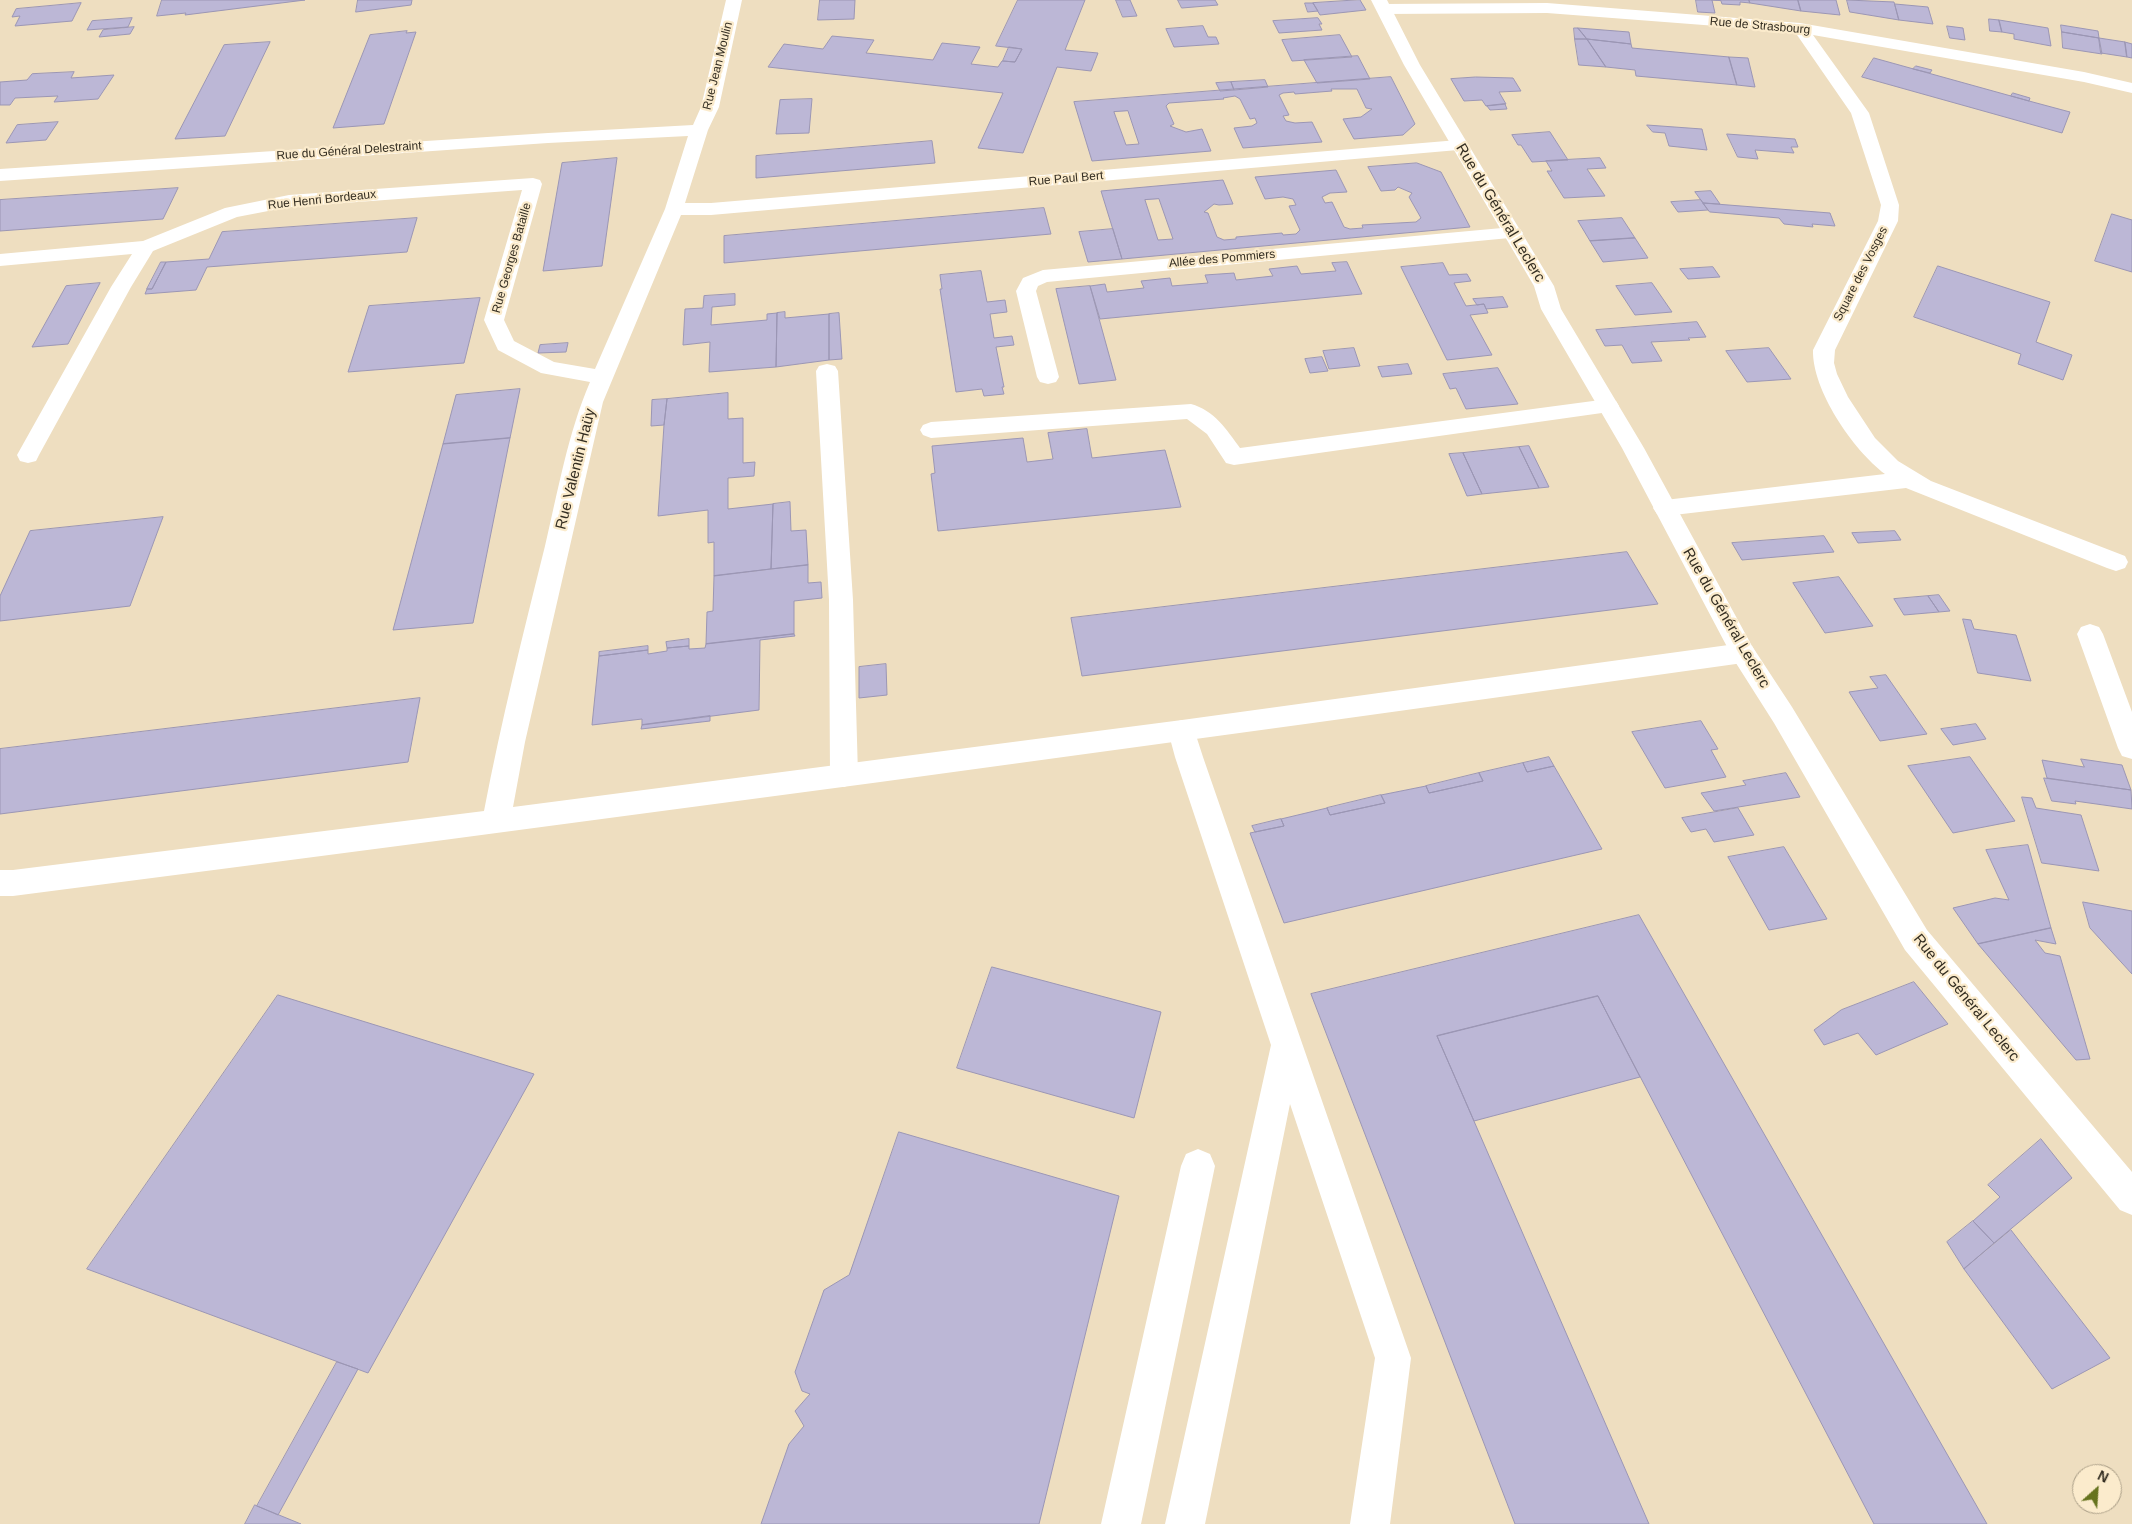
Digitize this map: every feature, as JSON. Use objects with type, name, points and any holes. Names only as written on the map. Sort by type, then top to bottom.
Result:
[{"type":"street","name":"Rue Jean Moulin","points":[[699,130],[710,107],[734,0]]},
{"type":"street","name":"Rue de Strasbourg","points":[[1382,5],[1547,8],[1800,28],[2084,77],[2132,88]]},
{"type":"street","name":"Rue du Général Leclerc","points":[[1382,5],[1412,65],[1458,145],[1544,286],[1551,309],[1665,508],[1743,653],[1783,715],[1916,940],[2132,1198]]},
{"type":"street","name":"Square des Vosges","points":[[1800,28],[1860,113],[1890,206],[1888,221],[1824,350],[1824,366],[1830,383],[1856,430],[1873,452],[1897,472],[1923,487],[2116,562]]},
{"type":"street","name":"Rue du Général Delestraint","points":[[0,175],[548,138],[699,130]]},
{"type":"street","name":"Rue Valentin Haüy","points":[[496,822],[511,742],[592,402],[674,209],[699,130]]},
{"type":"street","name":"Rue Paul Bert","points":[[674,209],[721,208],[1458,145]]},
{"type":"street","name":"Rue Henri Bordeaux","points":[[0,260],[146,247],[232,212],[289,201],[533,184]]},
{"type":"street","name":"Rue Georges Bataille","points":[[533,184],[494,320],[505,345],[549,368],[603,377]]},
{"type":"street","name":"Allée des Pommiers","points":[[1048,377],[1026,291],[1030,282],[1043,276],[1513,233]]},
{"type":"street","points":[[28,455],[121,287],[146,247]]},
{"type":"street","points":[[827,371],[841,600],[844,775]]},
{"type":"street","points":[[931,430],[1191,411],[1215,429],[1234,457],[1608,406]]},
{"type":"street","points":[[1665,508],[1910,479]]},
{"type":"street","points":[[2090,634],[2132,748]]},
{"type":"street","points":[[0,883],[13,883],[496,822],[1182,731],[1743,653]]},
{"type":"street","points":[[1182,731],[1189,757],[1393,1358],[1370,1524]]},
{"type":"street","points":[[1185,1524],[1286,1044]]},
{"type":"street","points":[[1121,1524],[1198,1166]]},
{"type":"building","points":[[162,0],[305,0],[185,15],[186,13],[157,16]]},
{"type":"building","points":[[358,0],[412,0],[411,5],[356,12]]},
{"type":"building","points":[[820,0],[855,0],[854,19],[818,20]]},
{"type":"building","points":[[1018,0],[1085,0],[1065,50],[1098,53],[1091,71],[1057,67],[1023,153],[978,148],[1003,93],[768,67],[784,44],[823,49],[832,36],[874,40],[866,53],[933,60],[942,43],[980,47],[971,64],[998,67],[1002,61],[1015,62],[1022,49],[996,46]]},
{"type":"building","points":[[1116,0],[1130,0],[1137,16],[1123,17]]},
{"type":"building","points":[[1178,0],[1215,0],[1218,5],[1182,8]]},
{"type":"building","points":[[1360,0],[1366,10],[1320,15],[1313,3]]},
{"type":"building","points":[[1696,0],[1712,0],[1715,13],[1698,12]]},
{"type":"building","points":[[1712,0],[1749,0],[1750,3],[1740,2],[1740,5],[1722,4],[1721,1]]},
{"type":"building","points":[[1749,0],[1798,0],[1801,11],[1750,3]]},
{"type":"building","points":[[1798,0],[1836,0],[1840,15],[1801,11]]},
{"type":"building","points":[[1847,0],[1894,2],[1899,20],[1850,12]]},
{"type":"building","points":[[81,3],[72,21],[15,26],[20,16],[12,17],[16,9]]},
{"type":"building","points":[[1305,3],[1313,3],[1318,11],[1308,12]]},
{"type":"building","points":[[1895,4],[1928,7],[1933,24],[1899,20]]},
{"type":"building","points":[[132,18],[128,27],[87,30],[92,21]]},
{"type":"building","points":[[1318,18],[1322,24],[1319,24],[1322,30],[1279,33],[1273,21]]},
{"type":"building","points":[[1989,19],[1999,20],[2002,32],[1990,31]]},
{"type":"building","points":[[1999,20],[2048,28],[2051,46],[2014,39],[2014,34],[2002,32]]},
{"type":"building","points":[[2061,25],[2098,31],[2099,38],[2062,32]]},
{"type":"building","points":[[1203,26],[1208,37],[1216,37],[1219,44],[1174,47],[1166,29]]},
{"type":"building","points":[[1947,26],[1963,28],[1965,40],[1950,38]]},
{"type":"building","points":[[134,27],[130,34],[99,37],[103,30]]},
{"type":"building","points":[[1574,28],[1578,28],[1587,39],[1575,39]]},
{"type":"building","points":[[1578,28],[1629,32],[1631,44],[1587,39]]},
{"type":"building","points":[[407,31],[406,33],[416,32],[384,124],[333,128],[370,35]]},
{"type":"building","points":[[2062,32],[2099,38],[2102,54],[2063,48]]},
{"type":"building","points":[[1340,35],[1352,57],[1292,61],[1282,40]]},
{"type":"building","points":[[2099,38],[2125,42],[2127,57],[2101,53]]},
{"type":"building","points":[[1575,39],[1587,39],[1606,67],[1579,65]]},
{"type":"building","points":[[1587,39],[1631,44],[1632,48],[1729,57],[1737,85],[1636,76],[1635,70],[1606,67]]},
{"type":"building","points":[[270,42],[225,136],[175,139],[224,45]]},
{"type":"building","points":[[2125,42],[2132,44],[2132,58],[2127,57]]},
{"type":"building","points":[[1009,47],[1022,49],[1015,62],[1003,61]]},
{"type":"building","points":[[1358,56],[1370,79],[1317,83],[1304,60]]},
{"type":"building","points":[[1729,57],[1748,58],[1755,87],[1737,85]]},
{"type":"building","points":[[1874,58],[2070,112],[2062,133],[1862,77]]},
{"type":"building","points":[[1916,66],[1932,70],[1930,73],[1913,69]]},
{"type":"building","points":[[74,72],[71,78],[114,75],[98,99],[54,102],[58,96],[15,98],[10,105],[0,105],[0,82],[27,80],[32,74]]},
{"type":"building","points":[[1391,77],[1415,124],[1403,135],[1354,139],[1343,119],[1361,117],[1372,109],[1366,108],[1357,89],[1331,89],[1332,91],[1295,94],[1294,92],[1283,93],[1279,95],[1289,115],[1283,116],[1286,121],[1295,123],[1312,122],[1322,142],[1243,148],[1234,128],[1252,126],[1257,123],[1255,118],[1250,119],[1240,99],[1235,96],[1224,99],[1169,103],[1166,106],[1174,124],[1170,126],[1186,132],[1202,129],[1211,151],[1092,161],[1074,102]],"holes":[[[1128,111],[1139,144],[1126,145],[1114,112]]]},
{"type":"building","points":[[1476,77],[1513,78],[1521,91],[1499,92],[1506,104],[1486,106],[1482,100],[1464,101],[1451,79]]},
{"type":"building","points":[[1265,80],[1268,87],[1234,90],[1231,82]]},
{"type":"building","points":[[1231,82],[1234,90],[1220,91],[1216,83]]},
{"type":"building","points":[[2013,93],[2030,98],[2029,101],[2011,96]]},
{"type":"building","points":[[812,99],[809,133],[776,134],[780,100]]},
{"type":"building","points":[[1505,104],[1507,109],[1490,110],[1487,106]]},
{"type":"building","points":[[58,122],[46,140],[6,143],[17,125]]},
{"type":"building","points":[[1647,125],[1702,129],[1707,150],[1669,146],[1665,133],[1653,132]]},
{"type":"building","points":[[1550,132],[1568,160],[1532,162],[1512,135]]},
{"type":"building","points":[[1727,134],[1795,139],[1798,147],[1791,147],[1794,153],[1755,150],[1758,159],[1738,157]]},
{"type":"building","points":[[932,141],[935,163],[756,178],[756,156]]},
{"type":"building","points":[[617,158],[602,266],[543,271],[562,163]]},
{"type":"building","points":[[1600,158],[1606,168],[1587,169],[1605,196],[1564,198],[1547,171],[1552,171],[1546,161]]},
{"type":"building","points":[[1417,163],[1441,172],[1470,227],[1122,259],[1101,191],[1223,180],[1233,204],[1214,204],[1204,212],[1208,213],[1217,237],[1224,240],[1236,239],[1236,237],[1282,233],[1283,235],[1296,234],[1300,230],[1289,206],[1296,205],[1293,199],[1283,197],[1265,199],[1255,177],[1336,170],[1347,192],[1330,193],[1322,197],[1325,203],[1332,202],[1344,227],[1350,229],[1363,228],[1362,225],[1416,222],[1421,218],[1409,197],[1412,193],[1398,187],[1395,190],[1381,191],[1368,167]],"holes":[[[1159,199],[1173,239],[1158,240],[1145,200]]]},
{"type":"building","points":[[178,188],[163,219],[0,231],[0,200]]},
{"type":"building","points":[[1711,191],[1720,204],[1703,203],[1695,192]]},
{"type":"building","points":[[1701,200],[1708,210],[1678,212],[1671,202]]},
{"type":"building","points":[[1703,203],[1830,213],[1835,226],[1812,224],[1813,227],[1784,224],[1779,218],[1710,212]]},
{"type":"building","points":[[1044,208],[1051,234],[724,263],[724,236]]},
{"type":"building","points":[[2112,214],[2132,220],[2132,272],[2095,261]]},
{"type":"building","points":[[417,218],[407,252],[207,267],[196,290],[145,294],[147,289],[152,289],[166,262],[209,259],[222,232]]},
{"type":"building","points":[[1622,218],[1635,238],[1590,241],[1578,221]]},
{"type":"building","points":[[1113,229],[1122,259],[1088,262],[1079,232]]},
{"type":"building","points":[[1635,238],[1648,258],[1603,262],[1590,241]]},
{"type":"building","points":[[161,262],[166,262],[152,289],[147,289]]},
{"type":"building","points":[[1347,262],[1362,294],[1100,319],[1090,286],[1105,284],[1107,292],[1144,288],[1141,281],[1170,278],[1172,286],[1208,283],[1205,275],[1234,273],[1236,280],[1273,276],[1269,269],[1297,266],[1301,274],[1336,271],[1332,263]]},
{"type":"building","points":[[1443,263],[1449,275],[1467,274],[1471,281],[1454,283],[1466,306],[1484,304],[1488,313],[1470,315],[1492,355],[1447,360],[1401,267]]},
{"type":"building","points":[[1938,266],[2050,302],[2036,342],[2072,355],[2063,380],[2018,364],[2021,354],[1914,317]]},
{"type":"building","points":[[1713,267],[1720,277],[1688,279],[1680,269]]},
{"type":"building","points":[[981,271],[987,302],[1005,300],[1007,312],[990,314],[994,338],[1012,336],[1014,345],[996,347],[1004,394],[984,396],[982,389],[956,392],[940,289],[942,289],[940,275]]},
{"type":"building","points":[[100,283],[68,344],[32,347],[66,286]]},
{"type":"building","points":[[1652,283],[1672,312],[1635,315],[1616,286]]},
{"type":"building","points":[[1090,286],[1116,380],[1079,384],[1056,289]]},
{"type":"building","points":[[735,294],[735,305],[712,307],[711,325],[767,320],[767,314],[777,313],[776,367],[709,372],[710,342],[683,345],[685,309],[703,308],[704,296]]},
{"type":"building","points":[[1503,297],[1508,307],[1486,309],[1484,304],[1477,305],[1473,299]]},
{"type":"building","points":[[480,298],[464,363],[348,372],[369,306]]},
{"type":"building","points":[[785,312],[785,318],[829,314],[829,360],[776,367],[777,313]]},
{"type":"building","points":[[839,313],[842,359],[829,360],[829,314]]},
{"type":"building","points":[[1697,322],[1706,337],[1688,338],[1690,340],[1651,342],[1662,361],[1632,363],[1622,345],[1605,346],[1596,330]]},
{"type":"building","points":[[568,343],[566,352],[538,353],[540,345]]},
{"type":"building","points":[[1354,348],[1360,366],[1329,369],[1323,351]]},
{"type":"building","points":[[1769,348],[1791,379],[1747,382],[1726,351]]},
{"type":"building","points":[[1322,357],[1328,371],[1310,373],[1305,359]]},
{"type":"building","points":[[1408,364],[1412,374],[1382,377],[1378,367]]},
{"type":"building","points":[[1498,368],[1518,404],[1466,409],[1456,388],[1450,389],[1443,374]]},
{"type":"building","points":[[520,389],[510,438],[443,444],[456,395]]},
{"type":"building","points":[[728,393],[728,419],[743,418],[743,463],[755,462],[754,476],[728,478],[728,509],[773,504],[771,569],[714,576],[714,542],[708,543],[708,510],[658,516],[664,425],[667,399]]},
{"type":"building","points":[[667,399],[664,425],[651,426],[652,400]]},
{"type":"building","points":[[1087,429],[1092,458],[1165,450],[1181,507],[938,531],[931,474],[935,473],[932,446],[1023,438],[1027,462],[1053,459],[1048,433]]},
{"type":"building","points":[[510,438],[473,623],[393,630],[443,444]]},
{"type":"building","points":[[1529,446],[1549,487],[1539,488],[1519,447]]},
{"type":"building","points":[[1519,447],[1539,488],[1482,494],[1463,453]]},
{"type":"building","points":[[1463,453],[1482,494],[1467,496],[1449,454]]},
{"type":"building","points":[[790,502],[791,531],[806,530],[808,565],[771,569],[773,504]]},
{"type":"building","points":[[163,517],[130,606],[0,621],[0,596],[30,531]]},
{"type":"building","points":[[1895,531],[1901,540],[1858,543],[1852,533]]},
{"type":"building","points":[[1824,536],[1834,552],[1742,560],[1732,543]]},
{"type":"building","points":[[1627,552],[1658,604],[1082,676],[1071,618]]},
{"type":"building","points":[[808,565],[808,583],[821,582],[822,598],[794,601],[794,634],[706,644],[707,612],[713,611],[714,576]]},
{"type":"building","points":[[1839,577],[1873,626],[1825,633],[1793,583]]},
{"type":"building","points":[[1939,595],[1950,611],[1939,612],[1928,596]]},
{"type":"building","points":[[1928,596],[1939,612],[1904,615],[1894,599]]},
{"type":"building","points":[[1963,619],[1971,620],[1974,629],[2016,635],[2031,681],[1978,673]]},
{"type":"building","points":[[794,634],[795,636],[760,640],[759,710],[642,725],[642,719],[592,725],[599,656],[648,650],[648,654],[667,651],[667,648],[689,646],[689,649],[705,648],[706,644]]},
{"type":"building","points":[[689,639],[689,646],[667,648],[666,642]]},
{"type":"building","points":[[648,646],[648,650],[599,656],[599,652]]},
{"type":"building","points":[[886,664],[887,695],[859,698],[859,667]]},
{"type":"building","points":[[1886,675],[1927,734],[1880,741],[1849,692],[1878,688],[1870,677]]},
{"type":"building","points":[[420,698],[408,762],[0,814],[0,749]]},
{"type":"building","points":[[710,716],[710,721],[641,729],[642,725]]},
{"type":"building","points":[[1701,721],[1718,749],[1711,750],[1726,777],[1665,788],[1632,732]]},
{"type":"building","points":[[1976,724],[1986,739],[1953,745],[1941,729]]},
{"type":"building","points":[[1549,757],[1554,766],[1527,772],[1523,763]]},
{"type":"building","points":[[1970,757],[2015,821],[1953,833],[1908,766]]},
{"type":"building","points":[[2081,759],[2122,765],[2131,790],[2047,778],[2042,760],[2084,767]]},
{"type":"building","points":[[1523,763],[1527,772],[1554,766],[1602,849],[1284,923],[1250,833],[1284,826],[1281,819],[1327,808],[1330,815],[1385,803],[1381,795],[1426,786],[1429,793],[1483,781],[1479,773]]},
{"type":"building","points":[[1479,773],[1483,781],[1429,793],[1426,786]]},
{"type":"building","points":[[1786,773],[1800,797],[1714,811],[1701,793],[1746,785],[1743,781]]},
{"type":"building","points":[[2044,778],[2131,790],[2132,809],[2075,801],[2076,804],[2052,801]]},
{"type":"building","points":[[1381,795],[1385,803],[1330,815],[1327,808]]},
{"type":"building","points":[[2022,797],[2032,798],[2036,808],[2081,815],[2099,871],[2042,863]]},
{"type":"building","points":[[1738,808],[1754,835],[1714,842],[1706,829],[1691,832],[1682,818]]},
{"type":"building","points":[[1281,819],[1284,826],[1255,832],[1252,826]]},
{"type":"building","points":[[2028,845],[2051,928],[1978,944],[1953,908],[1995,898],[2009,900],[1986,850]]},
{"type":"building","points":[[1784,847],[1827,919],[1769,930],[1728,857]]},
{"type":"building","points":[[2083,902],[2132,911],[2132,974],[2090,928]]},
{"type":"building","points":[[1639,915],[1987,1524],[1874,1524],[1598,996],[1437,1036],[1649,1524],[1515,1524],[1311,994]]},
{"type":"building","points":[[2051,928],[2056,944],[2035,940],[2045,953],[2060,956],[2090,1059],[2076,1060],[1978,944]]},
{"type":"building","points":[[992,967],[1161,1012],[1134,1118],[957,1068]]},
{"type":"building","points":[[1914,982],[1948,1024],[1876,1055],[1858,1033],[1824,1045],[1814,1030],[1841,1010]]},
{"type":"building","points":[[278,995],[534,1074],[368,1373],[87,1269]]},
{"type":"building","points":[[1598,996],[1640,1077],[1474,1121],[1437,1036]]},
{"type":"building","points":[[899,1132],[1119,1196],[1039,1524],[761,1524],[789,1444],[804,1426],[795,1411],[810,1394],[802,1391],[795,1372],[824,1290],[849,1275]]},
{"type":"building","points":[[2041,1139],[2072,1178],[1994,1243],[1973,1221],[2000,1197],[1988,1185]]},
{"type":"building","points":[[1973,1221],[1994,1243],[1964,1269],[1947,1242]]},
{"type":"building","points":[[2011,1230],[2110,1358],[2052,1389],[1964,1269]]},
{"type":"building","points":[[337,1362],[358,1369],[278,1515],[257,1506]]},
{"type":"building","points":[[255,1505],[257,1506],[301,1524],[245,1524]]}]
